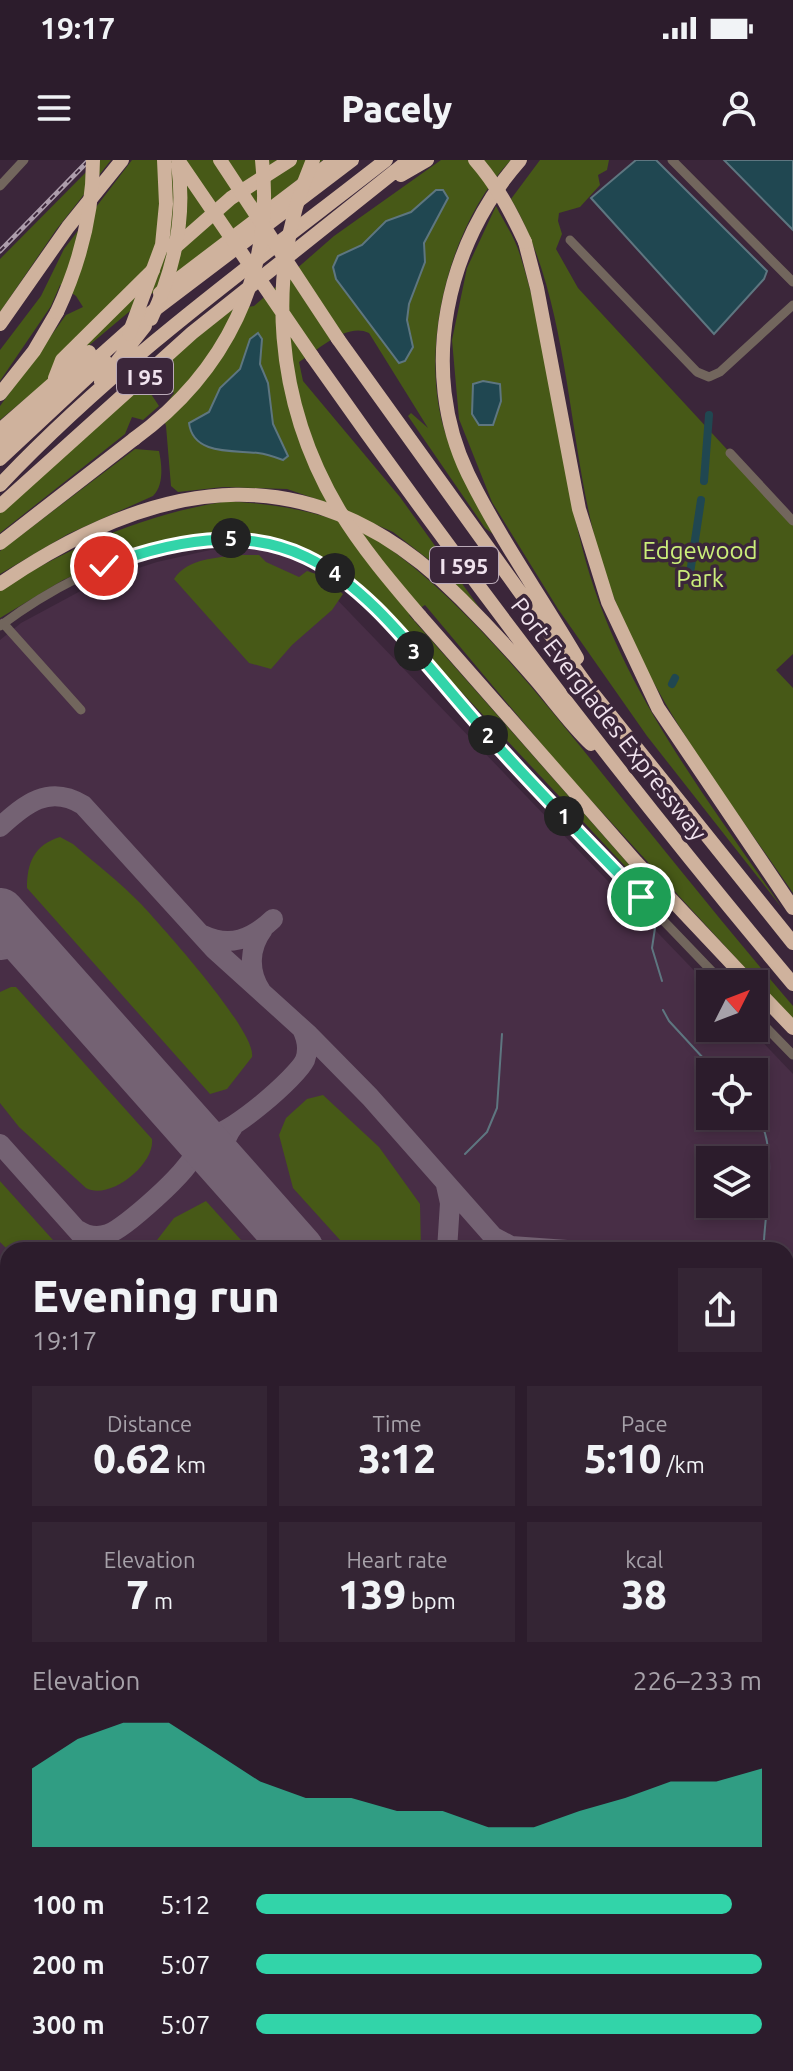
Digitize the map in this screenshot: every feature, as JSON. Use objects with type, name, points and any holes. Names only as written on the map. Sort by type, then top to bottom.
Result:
[{"type":"highway","points":[[0,394],[34,351],[71,281],[86,230],[93,160]]},
{"type":"highway","points":[[0,324],[68,227],[122,160]]},
{"type":"highway","points":[[0,459],[90,378],[129,334],[162,245],[166,204],[164,160]]},
{"type":"highway","points":[[0,474],[100,383],[151,319],[179,237],[182,192],[178,160]]},
{"type":"highway","name":"Port Everglades Expressway","points":[[178,160],[312,356],[422,509],[620,771],[793,984]]},
{"type":"highway","name":"Port Everglades Expressway","points":[[220,160],[338,339],[594,695],[793,943]]},
{"type":"highway","points":[[0,543],[166,414],[197,383],[240,314],[252,282],[262,237],[265,194],[262,160]]},
{"type":"highway","points":[[53,382],[62,360],[194,228],[253,182],[290,160]]},
{"type":"highway","points":[[313,160],[294,215],[283,278],[283,342],[292,396],[307,445],[339,511],[373,560],[420,616],[636,862],[739,970]]},
{"type":"highway","name":"I 95","points":[[0,430],[166,289],[335,160]]},
{"type":"highway","points":[[0,445],[136,324],[352,160]]},
{"type":"highway","points":[[0,485],[35,448],[180,322],[386,160]]},
{"type":"highway","name":"I 95","points":[[0,506],[192,333],[409,160]]},
{"type":"highway","points":[[362,197],[427,160]]},
{"type":"highway","points":[[475,160],[498,190],[525,242],[537,288],[579,509],[608,602],[658,708],[793,908]]},
{"type":"highway","points":[[520,160],[481,213],[462,255],[450,294],[442,367],[449,416],[467,471],[586,672],[594,695]]},
{"type":"highway","points":[[0,584],[88,533],[132,513],[173,501],[207,495],[253,495],[296,500],[328,509],[375,530],[427,567],[488,626],[578,732],[620,771]]},
{"type":"highway","points":[[768,1001],[793,1028]]},
{"type":"street","points":[[0,186],[24,160]]},
{"type":"street","points":[[672,160],[793,282]]},
{"type":"street","points":[[570,240],[697,372],[709,377],[720,372],[793,305]]},
{"type":"street","points":[[730,453],[793,521]]},
{"type":"street","points":[[81,710],[2,624],[58,588],[117,561],[187,542],[238,538],[290,549],[335,572],[381,616],[498,746],[711,970]]},
{"type":"street","points":[[768,1029],[793,1055]]},
{"type":"shaded area","points":[[636,160],[656,160],[767,271],[764,279],[714,334],[591,198]]},
{"type":"shaded area","points":[[724,160],[793,160],[793,230]]},
{"type":"shaded area","points":[[436,190],[443,190],[448,198],[424,243],[425,262],[409,304],[407,320],[413,347],[405,361],[399,363],[336,279],[333,267],[338,256],[362,245],[386,221],[411,212]]},
{"type":"shaded area","points":[[258,333],[262,339],[260,364],[268,383],[273,424],[288,456],[283,460],[261,453],[207,446],[192,434],[189,423],[209,412],[220,388],[240,369],[250,339]]},
{"type":"shaded area","points":[[483,381],[500,384],[501,401],[493,425],[479,425],[472,414],[473,384]]},
{"type":"shaded area","points":[[258,547],[299,560],[696,972],[696,1042],[762,1042],[793,1074],[793,1242],[0,1242],[0,640],[21,623],[101,580],[157,562],[210,550]]},
{"type":"green space","points":[[98,160],[111,160],[56,230],[0,312],[0,259]]},
{"type":"green space","points":[[132,160],[323,160],[136,306],[0,420],[0,406],[66,315],[83,307],[76,296],[60,285],[51,306],[0,381],[0,350],[41,296],[64,249]]},
{"type":"green space","points":[[441,160],[511,160],[471,217],[456,250],[445,286],[435,360],[437,396],[444,429],[460,469],[493,534],[485,528],[408,416],[411,413],[428,428],[369,333],[351,331],[342,334],[299,362],[303,381],[400,497],[481,610],[437,566],[393,532],[322,501],[287,489],[223,487],[178,492],[171,486],[166,426],[161,411],[174,393],[166,383],[151,394],[159,406],[143,420],[132,417],[125,434],[0,533],[0,507],[105,414],[230,310],[254,306],[334,236]]},
{"type":"green space","name":"Edgewood Park","points":[[540,160],[609,160],[607,170],[598,175],[600,185],[580,207],[559,213],[562,234],[556,249],[578,288],[793,521],[793,654],[776,670],[793,688],[793,893],[680,727],[632,640],[612,594],[587,504],[556,323],[545,279],[511,199]]},
{"type":"green space","points":[[496,206],[518,249],[531,293],[576,524],[602,609],[644,699],[697,785],[782,908],[647,736],[558,609],[492,502],[459,419],[452,340],[467,268]]},
{"type":"green space","points":[[135,449],[159,451],[161,481],[153,496],[68,534],[0,574],[0,551]]},
{"type":"green space","points":[[228,501],[287,508],[325,517],[362,531],[410,564],[496,646],[763,970],[747,970],[565,772],[425,605],[409,615],[655,894],[654,897],[452,682],[345,574],[314,554],[271,539],[212,534],[166,542],[125,553],[63,580],[0,618],[0,590],[27,574],[110,534],[197,507]]},
{"type":"green space","points":[[239,555],[259,555],[266,562],[299,577],[307,571],[319,575],[343,594],[332,610],[292,645],[271,669],[249,663],[174,579],[195,563]]},
{"type":"green space","points":[[60,837],[73,844],[142,905],[207,980],[240,1026],[250,1044],[252,1057],[227,1089],[210,1094],[27,888],[28,871],[34,856],[44,845]]},
{"type":"green space","points":[[768,976],[793,1006],[793,1020],[768,993]]},
{"type":"green space","points":[[16,987],[152,1139],[146,1159],[118,1185],[96,1191],[86,1188],[19,1127],[0,1103],[0,992]]},
{"type":"green space","points":[[323,1095],[379,1147],[420,1204],[421,1242],[342,1242],[293,1188],[279,1135],[286,1118],[307,1099]]},
{"type":"green space","points":[[0,1181],[55,1242],[0,1242]]},
{"type":"green space","points":[[206,1201],[243,1242],[156,1242],[174,1218]]},
{"type":"waterway","points":[[704,481],[709,415]]},
{"type":"waterway","points":[[689,580],[701,500]]},
{"type":"waterway","points":[[672,684],[675,678]]},
{"type":"waterway","points":[[655,928],[652,948],[662,981]]},
{"type":"waterway","points":[[663,1010],[669,1021],[703,1058]]},
{"type":"waterway","points":[[465,1154],[487,1132],[497,1108],[502,1034]]},
{"type":"waterway","points":[[764,1130],[769,1155],[764,1240]]},
{"type":"taxiway","points":[[0,827],[28,804],[48,797],[59,796],[83,805],[214,949],[309,1035],[370,1097],[498,1242]]},
{"type":"taxiway","points":[[203,935],[222,941],[240,939],[257,932],[273,919]]},
{"type":"taxiway","points":[[261,991],[254,976],[252,960],[255,944],[263,929]]},
{"type":"taxiway","points":[[0,950],[19,947],[41,959]]},
{"type":"taxiway","points":[[185,1120],[201,1131],[213,1134],[222,1132],[248,1115],[290,1079],[305,1060],[307,1044],[302,1029]]},
{"type":"taxiway","points":[[78,1230],[96,1236],[116,1230],[181,1173],[194,1154],[195,1143],[179,1115]]},
{"type":"taxiway","points":[[233,1127],[226,1139],[225,1151],[233,1175]]},
{"type":"taxiway","points":[[0,1144],[84,1238]]},
{"type":"taxiway","points":[[446,1185],[450,1203],[448,1242]]},
{"type":"taxiway","points":[[494,1237],[503,1242]]},
{"type":"runway","points":[[0,913],[292,1242]]},
{"type":"railway","points":[[0,251],[89,160]]},
{"type":"route","points":[[104,566],[201,540],[238,538],[281,546],[327,567],[364,597],[485,732],[641,897]]}]
